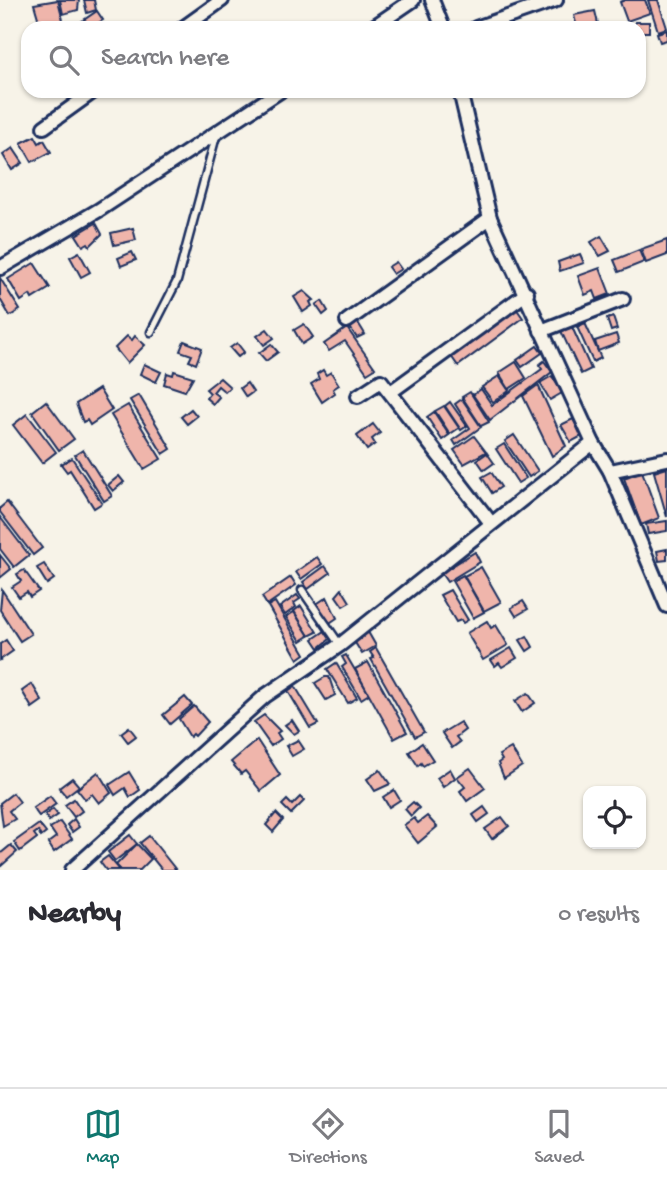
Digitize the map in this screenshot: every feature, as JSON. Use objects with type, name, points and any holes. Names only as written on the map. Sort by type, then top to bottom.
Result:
[{"type":"street","points":[[193,21],[222,0]]},
{"type":"street","points":[[382,21],[413,0]]},
{"type":"street","points":[[432,0],[440,21]]},
{"type":"street","points":[[496,21],[556,0]]},
{"type":"street","points":[[44,127],[84,98]]},
{"type":"street","points":[[0,268],[99,210],[270,98]]},
{"type":"street","points":[[462,98],[490,218],[527,293],[541,331],[593,443],[610,471],[667,606]]},
{"type":"street","points":[[347,321],[490,218]]},
{"type":"street","points":[[392,391],[527,293]]},
{"type":"street","points":[[541,331],[623,299]]},
{"type":"street","points":[[358,396],[381,381],[392,391],[491,523]]},
{"type":"street","points":[[72,870],[265,696],[340,645],[593,443]]},
{"type":"street","points":[[610,471],[667,459]]},
{"type":"lane","points":[[151,331],[177,281],[216,134]]},
{"type":"lane","points":[[302,590],[340,645]]},
{"type":"building","points":[[58,0],[63,21],[39,21],[34,4]]},
{"type":"building","points":[[60,0],[79,0],[78,10],[63,14]]},
{"type":"building","points":[[84,0],[94,0],[96,10],[87,13]]},
{"type":"building","points":[[645,0],[650,13],[627,21],[620,2]]},
{"type":"building","points":[[648,0],[658,0],[667,28],[658,31]]},
{"type":"building","points":[[97,11],[103,20],[101,21],[82,21]]},
{"type":"building","points":[[595,11],[597,21],[575,21],[574,15]]},
{"type":"building","points":[[667,30],[667,40],[660,42],[657,33]]},
{"type":"building","points":[[35,136],[39,143],[44,140],[51,152],[32,162],[21,143]]},
{"type":"building","points":[[13,148],[23,163],[12,170],[3,155]]},
{"type":"building","points":[[96,223],[102,234],[90,246],[88,243],[83,246],[76,235]]},
{"type":"building","points":[[133,228],[136,240],[114,245],[111,233]]},
{"type":"building","points":[[601,236],[610,251],[600,256],[591,242]]},
{"type":"building","points":[[667,240],[667,255],[646,263],[641,249]]},
{"type":"building","points":[[639,250],[644,262],[619,272],[614,260]]},
{"type":"building","points":[[79,252],[90,272],[81,277],[70,257]]},
{"type":"building","points":[[132,252],[136,260],[121,266],[118,258]]},
{"type":"building","points":[[580,254],[584,263],[560,271],[558,262]]},
{"type":"building","points":[[396,262],[401,269],[393,274],[388,267]]},
{"type":"building","points":[[34,263],[50,288],[32,299],[30,295],[21,301],[8,279]]},
{"type":"building","points":[[600,268],[610,294],[597,299],[594,291],[585,295],[578,276]]},
{"type":"building","points":[[0,278],[20,310],[10,316],[0,299]]},
{"type":"building","points":[[304,291],[314,300],[310,302],[312,306],[303,312],[294,297]]},
{"type":"building","points":[[322,301],[328,311],[323,315],[316,305]]},
{"type":"building","points":[[516,308],[523,318],[458,366],[451,356]]},
{"type":"building","points":[[613,317],[617,329],[611,331],[607,319]]},
{"type":"building","points":[[357,321],[365,334],[357,338],[349,326]]},
{"type":"building","points":[[585,323],[601,358],[593,362],[577,327]]},
{"type":"building","points":[[304,324],[313,337],[302,344],[294,330]]},
{"type":"building","points":[[572,327],[591,369],[581,374],[561,331]]},
{"type":"building","points":[[347,328],[375,368],[367,373],[345,341],[329,351],[324,344]]},
{"type":"building","points":[[267,329],[274,338],[264,345],[257,336]]},
{"type":"building","points":[[616,334],[619,343],[598,351],[595,341]]},
{"type":"building","points":[[127,336],[132,340],[135,336],[145,345],[127,363],[115,348]]},
{"type":"building","points":[[184,341],[202,348],[196,364],[189,361],[192,355],[180,351]]},
{"type":"building","points":[[237,343],[244,352],[238,357],[230,348]]},
{"type":"building","points":[[271,344],[278,352],[266,361],[259,353]]},
{"type":"building","points":[[537,346],[542,353],[522,367],[517,360]]},
{"type":"building","points":[[544,361],[552,372],[490,420],[473,395],[481,389],[492,405],[542,369],[539,365]]},
{"type":"building","points":[[516,362],[526,378],[509,389],[499,373]]},
{"type":"building","points":[[144,364],[161,372],[156,382],[140,374]]},
{"type":"building","points":[[323,370],[326,375],[331,372],[339,385],[333,389],[335,393],[322,402],[311,384],[319,379],[317,374]]},
{"type":"building","points":[[174,371],[193,377],[185,391],[164,384],[167,373],[173,375]]},
{"type":"building","points":[[499,376],[509,391],[493,402],[482,387]]},
{"type":"building","points":[[552,376],[562,393],[550,400],[540,383]]},
{"type":"building","points":[[220,378],[230,387],[225,392],[218,386],[213,392],[219,397],[213,404],[206,398],[210,393],[206,389]]},
{"type":"building","points":[[247,383],[253,392],[246,397],[240,388]]},
{"type":"building","points":[[538,385],[566,446],[552,456],[523,396]]},
{"type":"building","points":[[99,389],[112,410],[90,425],[87,420],[83,422],[76,404]]},
{"type":"building","points":[[470,392],[489,422],[481,426],[462,397]]},
{"type":"building","points":[[139,395],[171,449],[163,454],[130,400]]},
{"type":"building","points":[[462,399],[481,427],[456,445],[453,440],[470,428],[455,404]]},
{"type":"building","points":[[46,401],[74,439],[59,450],[32,412]]},
{"type":"building","points":[[450,402],[467,426],[461,430],[445,406]]},
{"type":"building","points":[[128,405],[161,459],[144,469],[111,415]]},
{"type":"building","points":[[444,406],[459,428],[450,434],[435,411]]},
{"type":"building","points":[[191,409],[197,416],[187,424],[181,417]]},
{"type":"building","points":[[434,412],[449,435],[442,440],[427,417]]},
{"type":"building","points":[[27,414],[56,452],[42,463],[13,425]]},
{"type":"building","points":[[573,419],[582,436],[571,442],[561,425]]},
{"type":"building","points":[[373,424],[380,433],[372,439],[375,444],[367,450],[357,436]]},
{"type":"building","points":[[514,435],[538,471],[529,477],[505,441]]},
{"type":"building","points":[[474,436],[486,452],[464,464],[454,450]]},
{"type":"building","points":[[504,444],[526,478],[518,483],[496,449]]},
{"type":"building","points":[[83,450],[112,496],[104,501],[75,455]]},
{"type":"building","points":[[487,453],[494,463],[484,470],[477,460]]},
{"type":"building","points":[[72,458],[102,503],[94,508],[70,470],[67,472],[61,464]]},
{"type":"building","points":[[667,468],[667,517],[654,472]]},
{"type":"building","points":[[642,471],[659,518],[641,525],[624,478]]},
{"type":"building","points":[[491,472],[501,487],[492,493],[482,477]]},
{"type":"building","points":[[119,476],[124,482],[113,491],[108,485]]},
{"type":"building","points":[[7,502],[42,548],[33,555],[0,512],[0,508]]},
{"type":"building","points":[[0,517],[29,555],[14,567],[0,549]]},
{"type":"building","points":[[667,521],[667,531],[648,534],[646,524]]},
{"type":"building","points":[[667,549],[667,560],[659,561],[657,551]]},
{"type":"building","points":[[475,552],[480,562],[447,582],[441,573]]},
{"type":"building","points":[[0,555],[11,569],[0,578]]},
{"type":"building","points":[[317,557],[322,564],[301,579],[296,572]]},
{"type":"building","points":[[44,564],[54,579],[47,584],[37,568]]},
{"type":"building","points":[[325,566],[330,573],[308,589],[303,582]]},
{"type":"building","points":[[481,567],[501,602],[484,611],[464,576]]},
{"type":"building","points":[[24,570],[39,591],[30,597],[27,592],[19,597],[12,587],[21,581],[17,574]]},
{"type":"building","points":[[463,575],[484,612],[473,618],[452,581]]},
{"type":"building","points":[[291,577],[296,585],[267,605],[262,597]]},
{"type":"building","points":[[342,589],[350,602],[343,606],[336,596]]},
{"type":"building","points":[[2,590],[31,634],[20,641],[0,610]]},
{"type":"building","points":[[450,590],[468,620],[463,623],[461,620],[456,622],[440,595]]},
{"type":"building","points":[[297,595],[300,599],[294,603],[296,607],[285,615],[280,607]]},
{"type":"building","points":[[327,597],[337,618],[328,624],[315,605]]},
{"type":"building","points":[[523,601],[528,609],[516,616],[511,608]]},
{"type":"building","points":[[275,602],[305,654],[298,659],[268,606]]},
{"type":"building","points":[[301,606],[317,632],[309,636],[294,611]]},
{"type":"building","points":[[294,612],[309,636],[301,641],[286,617]]},
{"type":"building","points":[[487,621],[491,628],[496,625],[508,645],[483,660],[467,633]]},
{"type":"building","points":[[325,631],[330,639],[319,648],[313,639]]},
{"type":"building","points":[[368,632],[376,646],[362,654],[354,641]]},
{"type":"building","points":[[527,636],[533,647],[527,651],[520,640]]},
{"type":"building","points":[[6,640],[13,651],[0,660],[0,644]]},
{"type":"building","points":[[376,648],[424,732],[415,737],[371,659],[374,658],[370,652]]},
{"type":"building","points":[[511,648],[517,658],[502,667],[499,663],[495,666],[491,660]]},
{"type":"building","points":[[346,655],[369,694],[361,699],[342,667],[346,664],[342,657]]},
{"type":"building","points":[[368,662],[407,732],[394,739],[355,669]]},
{"type":"building","points":[[336,663],[357,698],[348,703],[327,669]]},
{"type":"building","points":[[329,677],[335,695],[326,700],[315,683]]},
{"type":"building","points":[[32,684],[42,701],[32,708],[22,691]]},
{"type":"building","points":[[295,686],[318,724],[310,728],[288,691]]},
{"type":"building","points":[[528,693],[535,703],[522,712],[515,701]]},
{"type":"building","points":[[185,697],[192,705],[170,724],[163,715]]},
{"type":"building","points":[[194,706],[208,722],[195,736],[193,734],[190,737],[179,719]]},
{"type":"building","points":[[264,715],[280,731],[277,733],[281,739],[271,746],[254,722]]},
{"type":"building","points":[[292,720],[299,731],[294,734],[285,725]]},
{"type":"building","points":[[460,722],[465,730],[456,737],[460,742],[452,748],[442,733]]},
{"type":"building","points":[[129,727],[136,736],[128,742],[121,733]]},
{"type":"building","points":[[257,740],[280,775],[261,791],[245,771],[241,774],[231,762]]},
{"type":"building","points":[[298,740],[304,749],[292,756],[286,746]]},
{"type":"building","points":[[422,743],[433,760],[418,766],[409,752]]},
{"type":"building","points":[[511,748],[522,766],[504,778],[498,763],[502,760],[499,755]]},
{"type":"building","points":[[470,768],[485,788],[467,801],[460,791],[465,787],[457,777]]},
{"type":"building","points":[[450,769],[455,778],[443,787],[437,778]]},
{"type":"building","points":[[380,770],[390,784],[375,791],[367,779]]},
{"type":"building","points":[[98,772],[111,793],[99,803],[92,794],[85,799],[77,789]]},
{"type":"building","points":[[129,772],[140,790],[130,797],[125,788],[115,795],[109,785]]},
{"type":"building","points":[[72,778],[79,786],[66,796],[59,788]]},
{"type":"building","points":[[394,790],[400,800],[389,807],[383,797]]},
{"type":"building","points":[[13,793],[20,802],[9,811],[15,819],[3,826],[0,803]]},
{"type":"building","points":[[50,796],[56,804],[39,816],[33,808]]},
{"type":"building","points":[[300,797],[304,801],[291,814],[282,805],[287,800],[292,805]]},
{"type":"building","points":[[74,799],[82,811],[74,817],[65,805]]},
{"type":"building","points":[[413,802],[419,808],[411,816],[405,809]]},
{"type":"building","points":[[484,807],[489,814],[478,822],[473,815]]},
{"type":"building","points":[[53,809],[58,815],[49,821],[45,815]]},
{"type":"building","points":[[276,813],[283,820],[273,832],[266,825]]},
{"type":"building","points":[[427,816],[437,827],[418,843],[404,825],[414,818],[418,823]]},
{"type":"building","points":[[502,817],[509,826],[492,839],[485,829]]},
{"type":"building","points":[[74,819],[79,827],[72,832],[67,825]]},
{"type":"building","points":[[60,822],[72,839],[54,852],[48,843],[56,837],[50,828]]},
{"type":"building","points":[[39,824],[46,833],[41,837],[38,831],[34,834],[37,838],[20,851],[14,842]]},
{"type":"building","points":[[130,835],[137,844],[115,861],[108,852]]},
{"type":"building","points":[[149,836],[176,870],[162,870],[140,843]]},
{"type":"building","points":[[137,844],[151,859],[140,870],[121,870],[116,865]]},
{"type":"building","points":[[11,845],[17,852],[0,867],[0,854]]},
{"type":"building","points":[[108,856],[120,870],[106,870],[100,862]]}]
